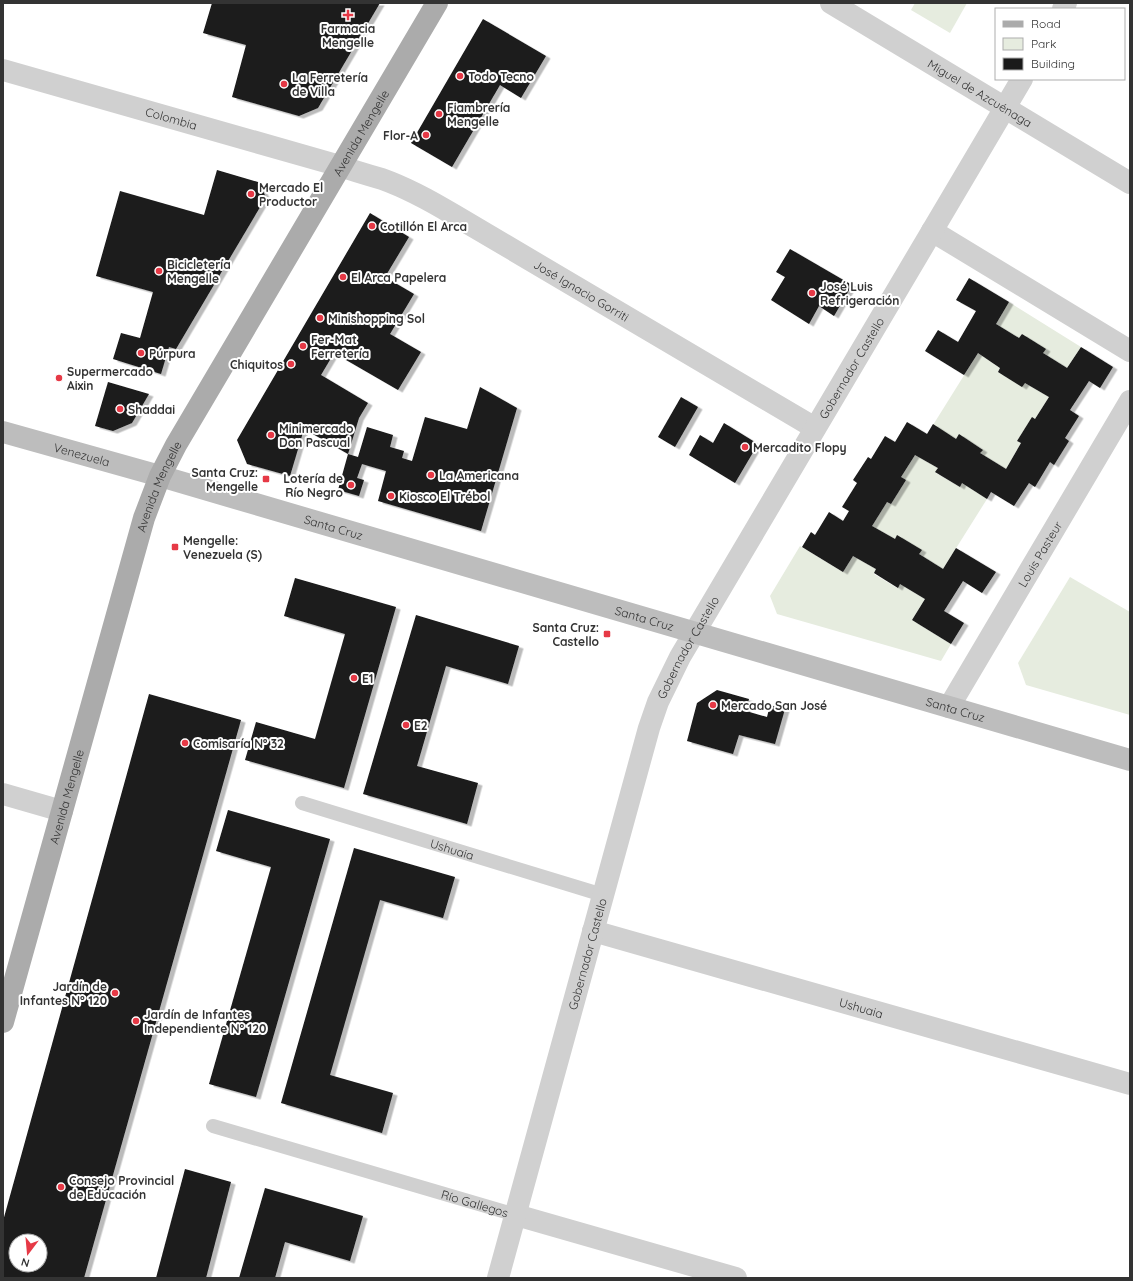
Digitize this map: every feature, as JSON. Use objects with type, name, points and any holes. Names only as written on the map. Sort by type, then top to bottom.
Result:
[{"type":"main road","name":"Avenida Mengelle","points":[[3,1022],[144,518],[160,476],[176,445],[437,3]]},
{"type":"main road","name":"Venezuela","points":[[3,432],[160,476]]},
{"type":"main road","name":"Santa Cruz","points":[[160,476],[1130,760]]},
{"type":"street","name":"Miguel de Azcuénaga","points":[[830,3],[1130,183]]},
{"type":"street","name":"Colombia","points":[[3,70],[340,166]]},
{"type":"street","name":"Gobernador Castello","points":[[498,1278],[651,722],[668,679],[1021,80]]},
{"type":"street","name":"José Ignacio Gorriti","points":[[340,166],[382,180],[436,204],[815,428]]},
{"type":"street","points":[[932,231],[1130,351]]},
{"type":"street","name":"Louis Pasteur","points":[[949,707],[1130,402]]},
{"type":"street","points":[[3,794],[62,811]]},
{"type":"street","name":"Ushuaia","points":[[593,931],[1130,1084]]},
{"type":"street","name":"Río Gallegos","points":[[516,1215],[736,1278]]},
{"type":"lane","name":"Ushuaia","points":[[302,803],[603,895]]},
{"type":"lane","name":"Río Gallegos","points":[[213,1126],[516,1215]]},
{"type":"green space","points":[[915,3],[967,3],[950,33],[911,10]]},
{"type":"green space","points":[[1009,302],[1081,347],[1067,368],[1043,353],[1045,349],[1022,334],[1019,338],[996,324]]},
{"type":"green space","points":[[978,353],[1000,368],[998,372],[1025,383],[1049,397],[1035,419],[1032,418],[1017,441],[1021,443],[1006,469],[980,453],[982,449],[959,435],[956,439],[933,425]]},
{"type":"green space","points":[[915,455],[938,468],[936,473],[960,487],[962,483],[987,499],[943,569],[919,554],[897,536],[895,539],[872,526],[887,502],[891,504],[906,480],[901,477]]},
{"type":"green space","points":[[800,546],[843,572],[853,556],[876,569],[874,574],[897,588],[900,584],[925,599],[912,620],[951,644],[941,661],[777,614],[770,596]]},
{"type":"green space","points":[[1070,577],[1130,612],[1130,715],[1026,685],[1018,663]]},
{"type":"building","points":[[212,3],[380,3],[318,108],[299,116],[232,97],[246,45],[203,33]]},
{"type":"building","points":[[483,19],[546,56],[521,98],[500,85],[452,167],[411,143]]},
{"type":"building","points":[[217,170],[258,182],[266,197],[176,349],[169,347],[161,374],[113,359],[121,333],[140,338],[153,292],[96,276],[120,191],[204,215]]},
{"type":"building","points":[[370,213],[409,237],[385,277],[414,294],[390,334],[421,352],[398,390],[334,353],[321,375],[368,403],[359,418],[348,454],[304,429],[290,476],[247,464],[237,440]]},
{"type":"building","name":"José Luis Refrigeración","points":[[790,249],[852,285],[834,316],[819,306],[809,324],[771,300],[785,277],[776,272]]},
{"type":"building","points":[[969,278],[1009,302],[996,324],[1019,338],[1022,334],[1046,349],[1043,353],[1067,368],[1081,347],[1113,367],[1100,388],[1089,381],[1070,410],[1079,416],[1065,438],[1069,441],[1054,465],[1050,462],[1035,487],[1029,483],[1014,506],[991,492],[987,499],[962,483],[960,487],[935,472],[938,468],[915,455],[901,477],[906,480],[891,504],[887,502],[872,526],[895,539],[897,535],[922,550],[919,554],[943,569],[956,548],[996,572],[982,593],[963,581],[944,611],[964,623],[951,644],[912,620],[925,599],[900,584],[898,588],[874,573],[876,569],[853,556],[843,572],[802,547],[811,532],[815,535],[829,512],[843,521],[849,511],[842,507],[857,483],[853,480],[868,457],[871,459],[885,436],[895,442],[907,422],[927,434],[933,424],[956,439],[959,434],[983,450],[980,453],[1006,469],[1021,443],[1017,441],[1032,417],[1035,419],[1049,397],[1025,383],[1022,387],[998,372],[1000,368],[978,353],[964,375],[925,351],[938,330],[958,342],[976,311],[956,300]]},
{"type":"building","name":"Shaddai","points":[[108,382],[149,394],[132,423],[113,431],[95,426]]},
{"type":"building","points":[[480,387],[517,408],[481,531],[378,501],[386,471],[362,464],[357,478],[364,480],[359,496],[338,490],[348,454],[358,457],[367,427],[393,435],[390,447],[404,451],[402,458],[412,461],[425,417],[467,429]]},
{"type":"building","points":[[681,397],[698,407],[675,447],[658,437]]},
{"type":"building","points":[[724,423],[758,444],[735,483],[689,455],[700,435],[713,443]]},
{"type":"building","name":"E1","points":[[295,578],[396,607],[344,788],[245,760],[256,722],[315,739],[345,634],[284,616]]},
{"type":"building","name":"E2","points":[[416,615],[519,646],[508,684],[446,666],[417,766],[478,783],[467,824],[363,794]]},
{"type":"building","points":[[717,690],[749,699],[746,711],[767,717],[770,705],[785,709],[775,744],[739,735],[733,754],[687,741],[697,703]]},
{"type":"building","name":"Jardín de Infantes Independiente N° 120","points":[[149,694],[241,720],[84,1278],[3,1278],[3,1221]]},
{"type":"building","points":[[228,810],[330,839],[256,1097],[209,1084],[271,867],[216,851]]},
{"type":"building","points":[[354,848],[455,877],[443,918],[380,900],[330,1075],[393,1093],[382,1133],[281,1103]]},
{"type":"building","points":[[185,1169],[231,1182],[206,1278],[156,1278]]},
{"type":"building","points":[[265,1188],[363,1216],[350,1261],[285,1242],[275,1278],[239,1278]]},
{"type":"place","name":"Farmacia Mengelle","points":[[348,15]]},
{"type":"place","name":"Todo Tecno","points":[[460,76]]},
{"type":"place","name":"La Ferretería de Villa","points":[[284,84]]},
{"type":"place","name":"Fiambrería Mengelle","points":[[439,114]]},
{"type":"place","name":"Flor-A","points":[[426,135]]},
{"type":"place","name":"Mercado El Productor","points":[[251,194]]},
{"type":"place","name":"Cotillón El Arca","points":[[372,226]]},
{"type":"place","name":"Bicicletería Mengelle","points":[[159,271]]},
{"type":"place","name":"El Arca Papelera","points":[[343,277]]},
{"type":"place","name":"José Luis Refrigeración","points":[[812,293]]},
{"type":"place","name":"Minishopping Sol","points":[[320,318]]},
{"type":"place","name":"Fer-Mat Ferretería","points":[[303,346]]},
{"type":"place","name":"Púrpura","points":[[141,353]]},
{"type":"place","name":"Chiquitos","points":[[291,364]]},
{"type":"place","name":"Supermercado Aixin","points":[[59,378]]},
{"type":"place","name":"Shaddai","points":[[120,409]]},
{"type":"place","name":"Minimercado Don Pascual","points":[[271,435]]},
{"type":"place","name":"Mercadito Flopy","points":[[745,447]]},
{"type":"place","name":"La Americana","points":[[431,475]]},
{"type":"place","name":"Santa Cruz: Mengelle","points":[[266,479]]},
{"type":"place","name":"Lotería de Río Negro","points":[[351,485]]},
{"type":"place","name":"Kiosco El Trébol","points":[[391,496]]},
{"type":"place","name":"Mengelle: Venezuela (S)","points":[[175,547]]},
{"type":"place","name":"Santa Cruz: Castello","points":[[607,634]]},
{"type":"place","name":"E1","points":[[354,678]]},
{"type":"place","name":"Mercado San José","points":[[713,705]]},
{"type":"place","name":"E2","points":[[406,725]]},
{"type":"place","name":"Comisaría Nº 32","points":[[185,743]]},
{"type":"place","name":"Jardín de Infantes N° 120","points":[[115,993]]},
{"type":"place","name":"Jardín de Infantes Independiente N° 120","points":[[136,1021]]},
{"type":"place","name":"Consejo Provincial de Educación","points":[[61,1187]]}]
